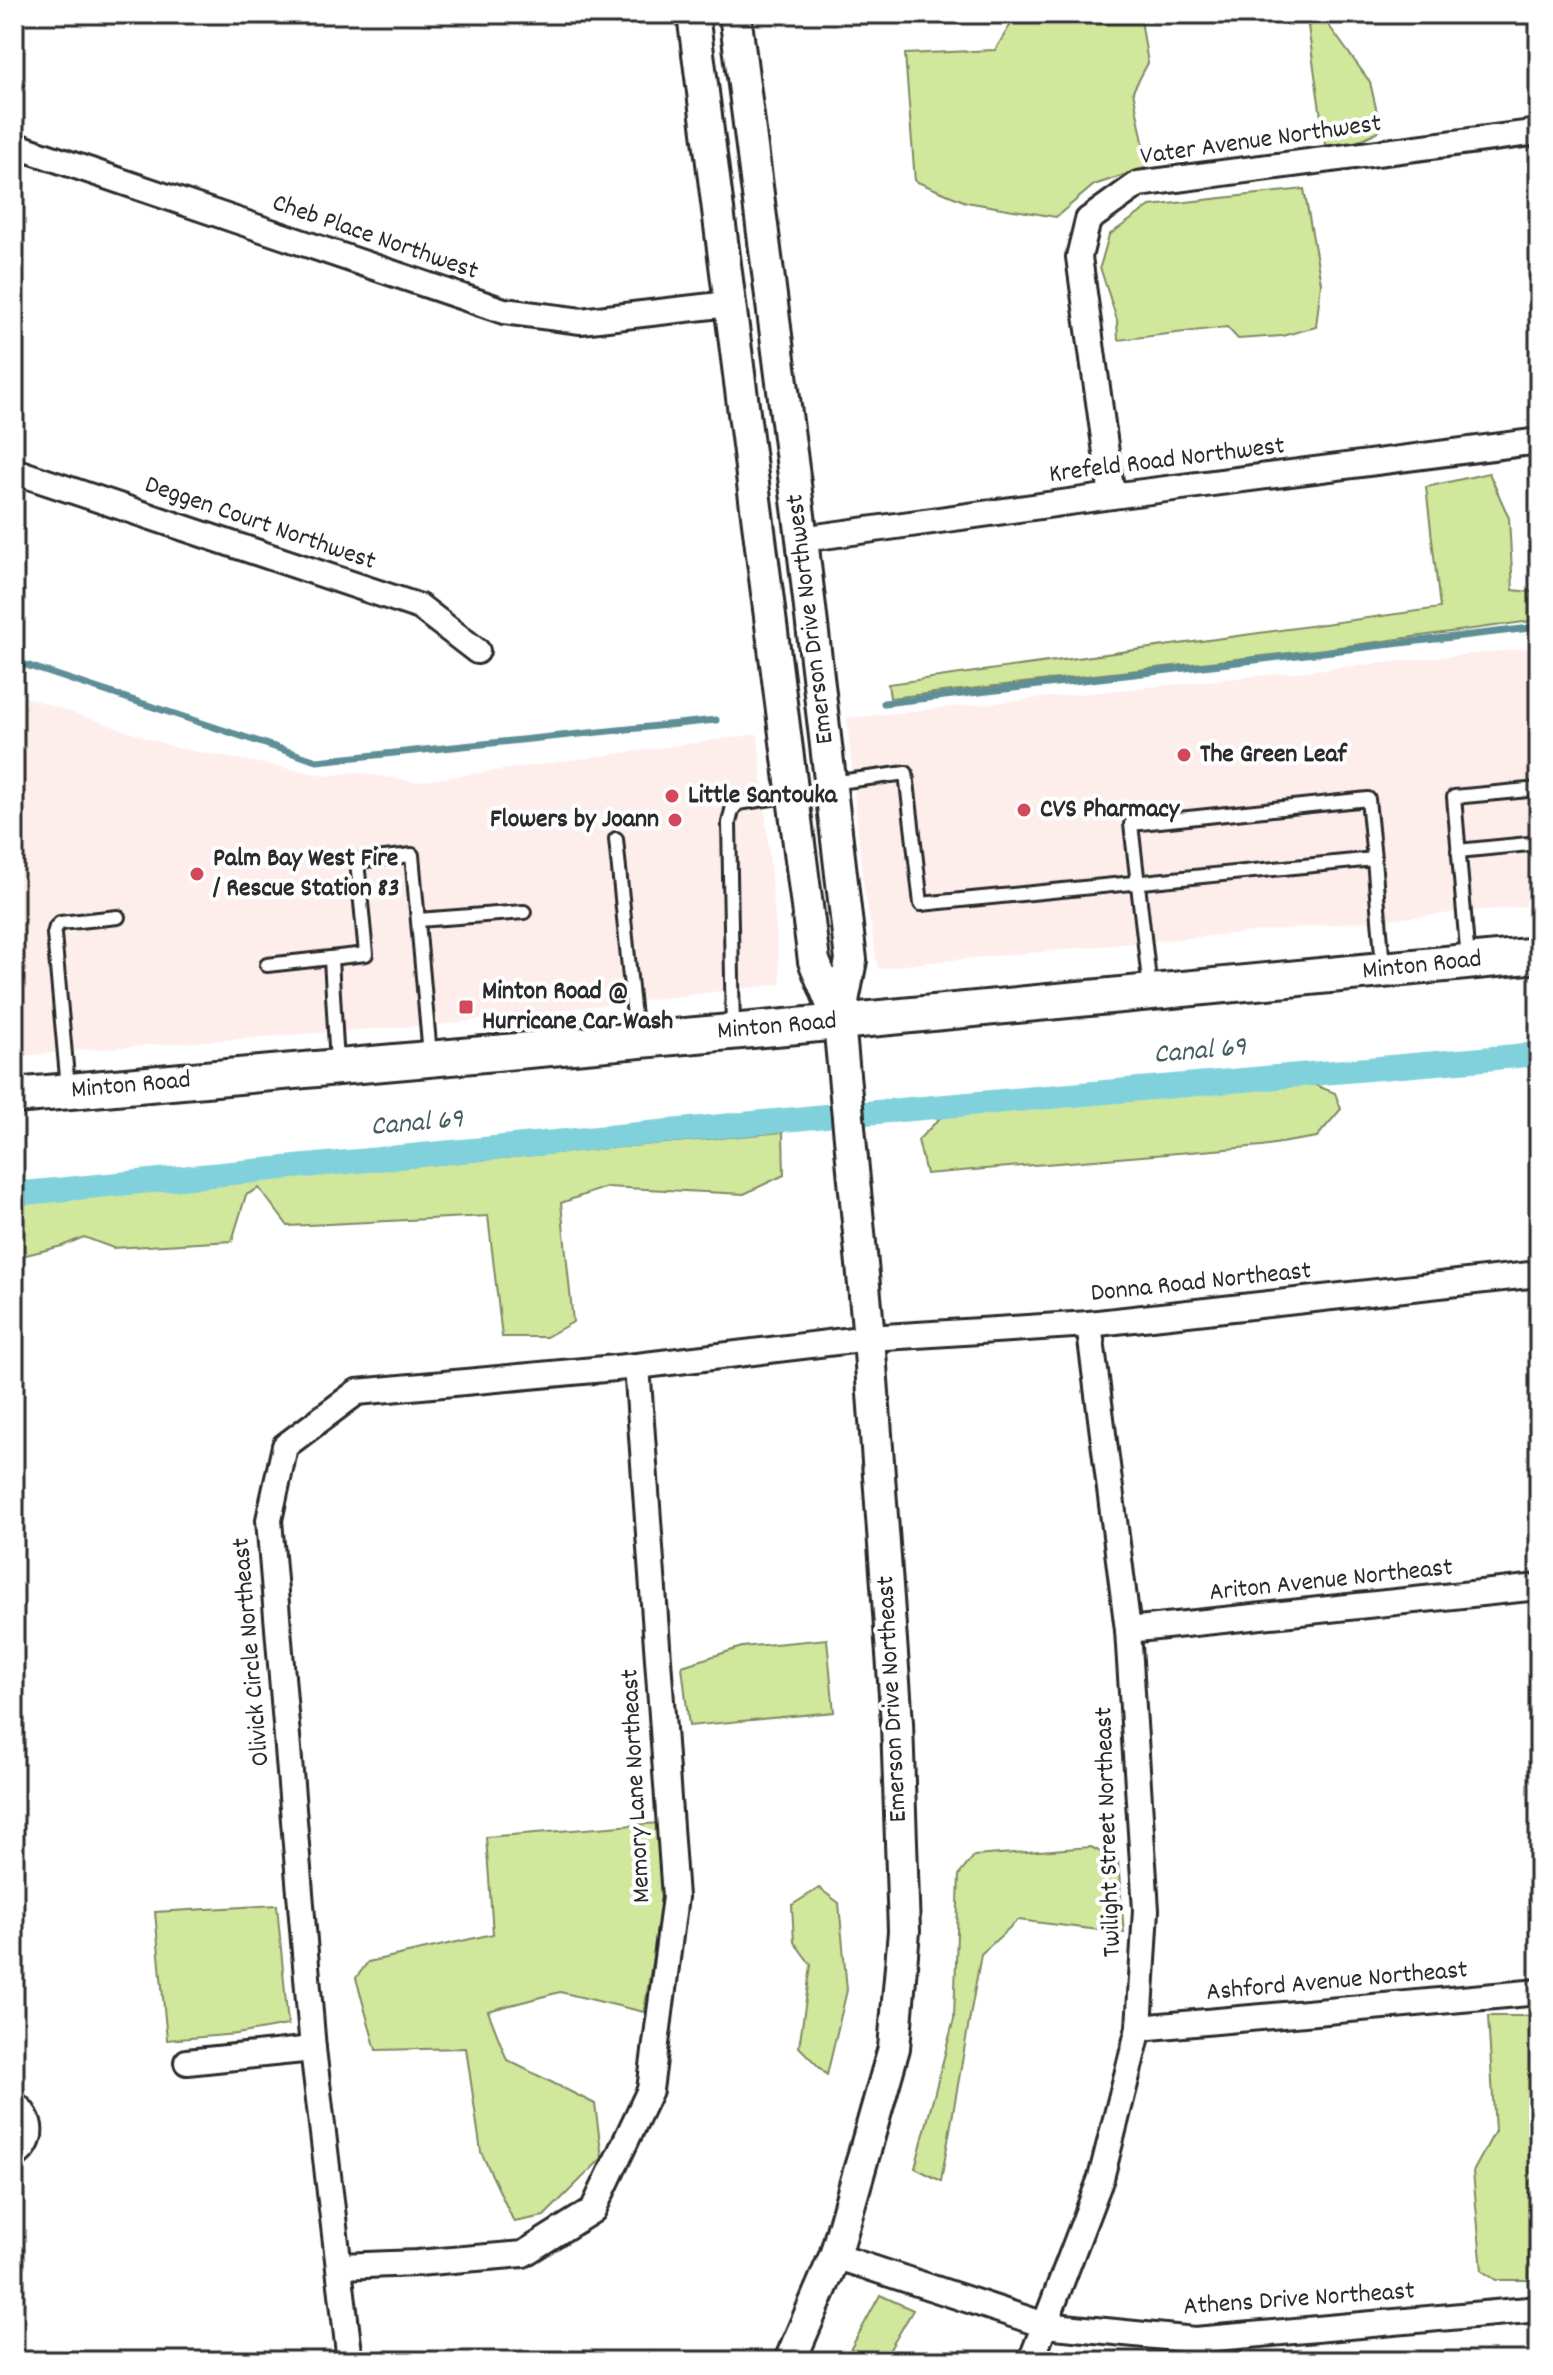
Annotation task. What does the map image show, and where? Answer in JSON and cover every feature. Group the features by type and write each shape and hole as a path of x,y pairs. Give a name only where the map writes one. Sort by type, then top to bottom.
{"main road":[{"name":"Minton Road","path":"15,1091 68,1091 431,1059 1539,955"}],"street":[{"name":"Emerson Drive Northwest","path":"693,14 814,961 839,1022"},
{"name":"Emerson Drive Northwest","path":"735,14 802,539 851,960 839,1022"},
{"name":"Vater Avenue Northwest","path":"1112,496 1079,257 1088,220 1138,184 1539,132"},
{"name":"Cheb Place Northwest","path":"14,145 504,311 581,321 729,304"},
{"name":"Krefeld Road Northwest","path":"802,539 1539,441"},
{"name":"Deggen Court Northwest","path":"14,471 420,607 477,651"},
{"name":"Emerson Drive Northeast","path":"790,2361 835,2256 894,2048 904,1931 897,1723 869,1338 839,1022"},
{"name":"Donna Road Northeast","path":"869,1338 1089,1324 1539,1274"},
{"name":"Twilight Street Northeast","path":"1031,2361 1101,2178 1139,2028 1146,1910 1128,1630 1089,1324"},
{"name":"Olivick Circle Northeast","path":"350,2361 313,2049 269,1520 285,1446 357,1392 637,1366 869,1338"},
{"name":"Memory Lane Northeast","path":"340,2266 523,2254 593,2210 650,2090 675,1897 637,1366"},
{"name":"Ariton Avenue Northeast","path":"1128,1630 1539,1587"},
{"name":"Ashford Avenue Northeast","path":"1139,2028 1539,1992"},
{"path":"187,2062 313,2049"},
{"path":"14,2104 23,2111 30,2129 25,2147 14,2156"},
{"name":"Athens Drive Northeast","path":"835,2256 1045,2325 1195,2340 1539,2309"}],"lane":[{"path":"831,783 906,773 921,904 1374,859"},
{"path":"1468,962 1454,797 1539,789"},
{"path":"733,1031 729,823 732,810 738,803 793,795"},
{"path":"1150,992 1131,824 1368,799 1383,970"},
{"path":"616,839 636,1040"},
{"path":"1458,851 1539,843"},
{"path":"267,965 366,954 357,861 412,855 431,1059"},
{"path":"418,920 524,912"},
{"path":"68,1091 54,934 56,927 60,923 118,917"},
{"path":"331,959 338,1067"}],"shaded area":[{"path":"1539,647 1539,905 878,969 862,874 847,718"},
{"path":"14,693 177,748 328,776 356,772 415,782 758,734 781,984 444,1024 14,1057"}],"green space":[{"path":"1017,14 1140,14 1148,63 1133,91 1148,167 1094,185 1056,217 966,202 915,181 905,54 995,50"},
{"path":"1324,19 1370,82 1381,130 1342,149 1325,145 1308,26"},
{"path":"1304,189 1321,283 1316,327 1282,336 1238,339 1227,327 1118,340 1117,320 1100,267 1109,235 1150,206"},
{"path":"1489,473 1509,518 1513,590 1539,593 1539,620 1325,649 890,698 888,684 1440,608 1426,487"},
{"path":"1310,1083 1335,1093 1341,1109 1317,1137 1262,1146 926,1174 918,1140 941,1117"},
{"path":"783,1132 784,1175 744,1194 606,1187 561,1203 573,1322 546,1337 502,1337 488,1216 288,1226 259,1188 246,1195 232,1241 113,1248 84,1237 14,1258 14,1203"},
{"path":"827,1639 834,1712 689,1726 682,1666 742,1647"},
{"path":"658,1823 664,1887 644,2012 560,1992 488,2011 507,2060 595,2104 602,2158 544,2216 514,2222 481,2152 466,2048 376,2050 356,1978 368,1962 493,1934 486,1837"},
{"path":"1091,1847 1118,1861 1124,1933 1018,1920 981,1954 941,2181 915,2168 954,2019 959,1875 974,1856"},
{"path":"819,1888 839,1903 847,1990 827,2075 799,2047 811,1965 794,1942 792,1905"},
{"path":"277,1905 288,2025 237,2034 167,2040 155,1912"},
{"path":"1488,2016 1539,2016 1539,2276 1536,2280 1496,2280 1482,2271 1473,2172 1495,2131"},
{"path":"880,2295 913,2310 883,2361 844,2361"}],"waterway":[{"path":"884,703 1539,627"},
{"path":"14,661 317,761 716,720"},
{"name":"Canal 69","path":"866,1113 1539,1054"},
{"name":"Canal 69","path":"14,1194 826,1116"}],"place":[{"name":"The Green Leaf","path":"1184,755"},
{"name":"Little Santouka","path":"672,796"},
{"name":"CVS Pharmacy","path":"1024,810"},
{"name":"Flowers by Joann","path":"675,820"},
{"name":"Palm Bay West Fire / Rescue Station 83","path":"197,874"},
{"name":"Minton Road @ Hurricane Car Wash","path":"466,1007"}]}
